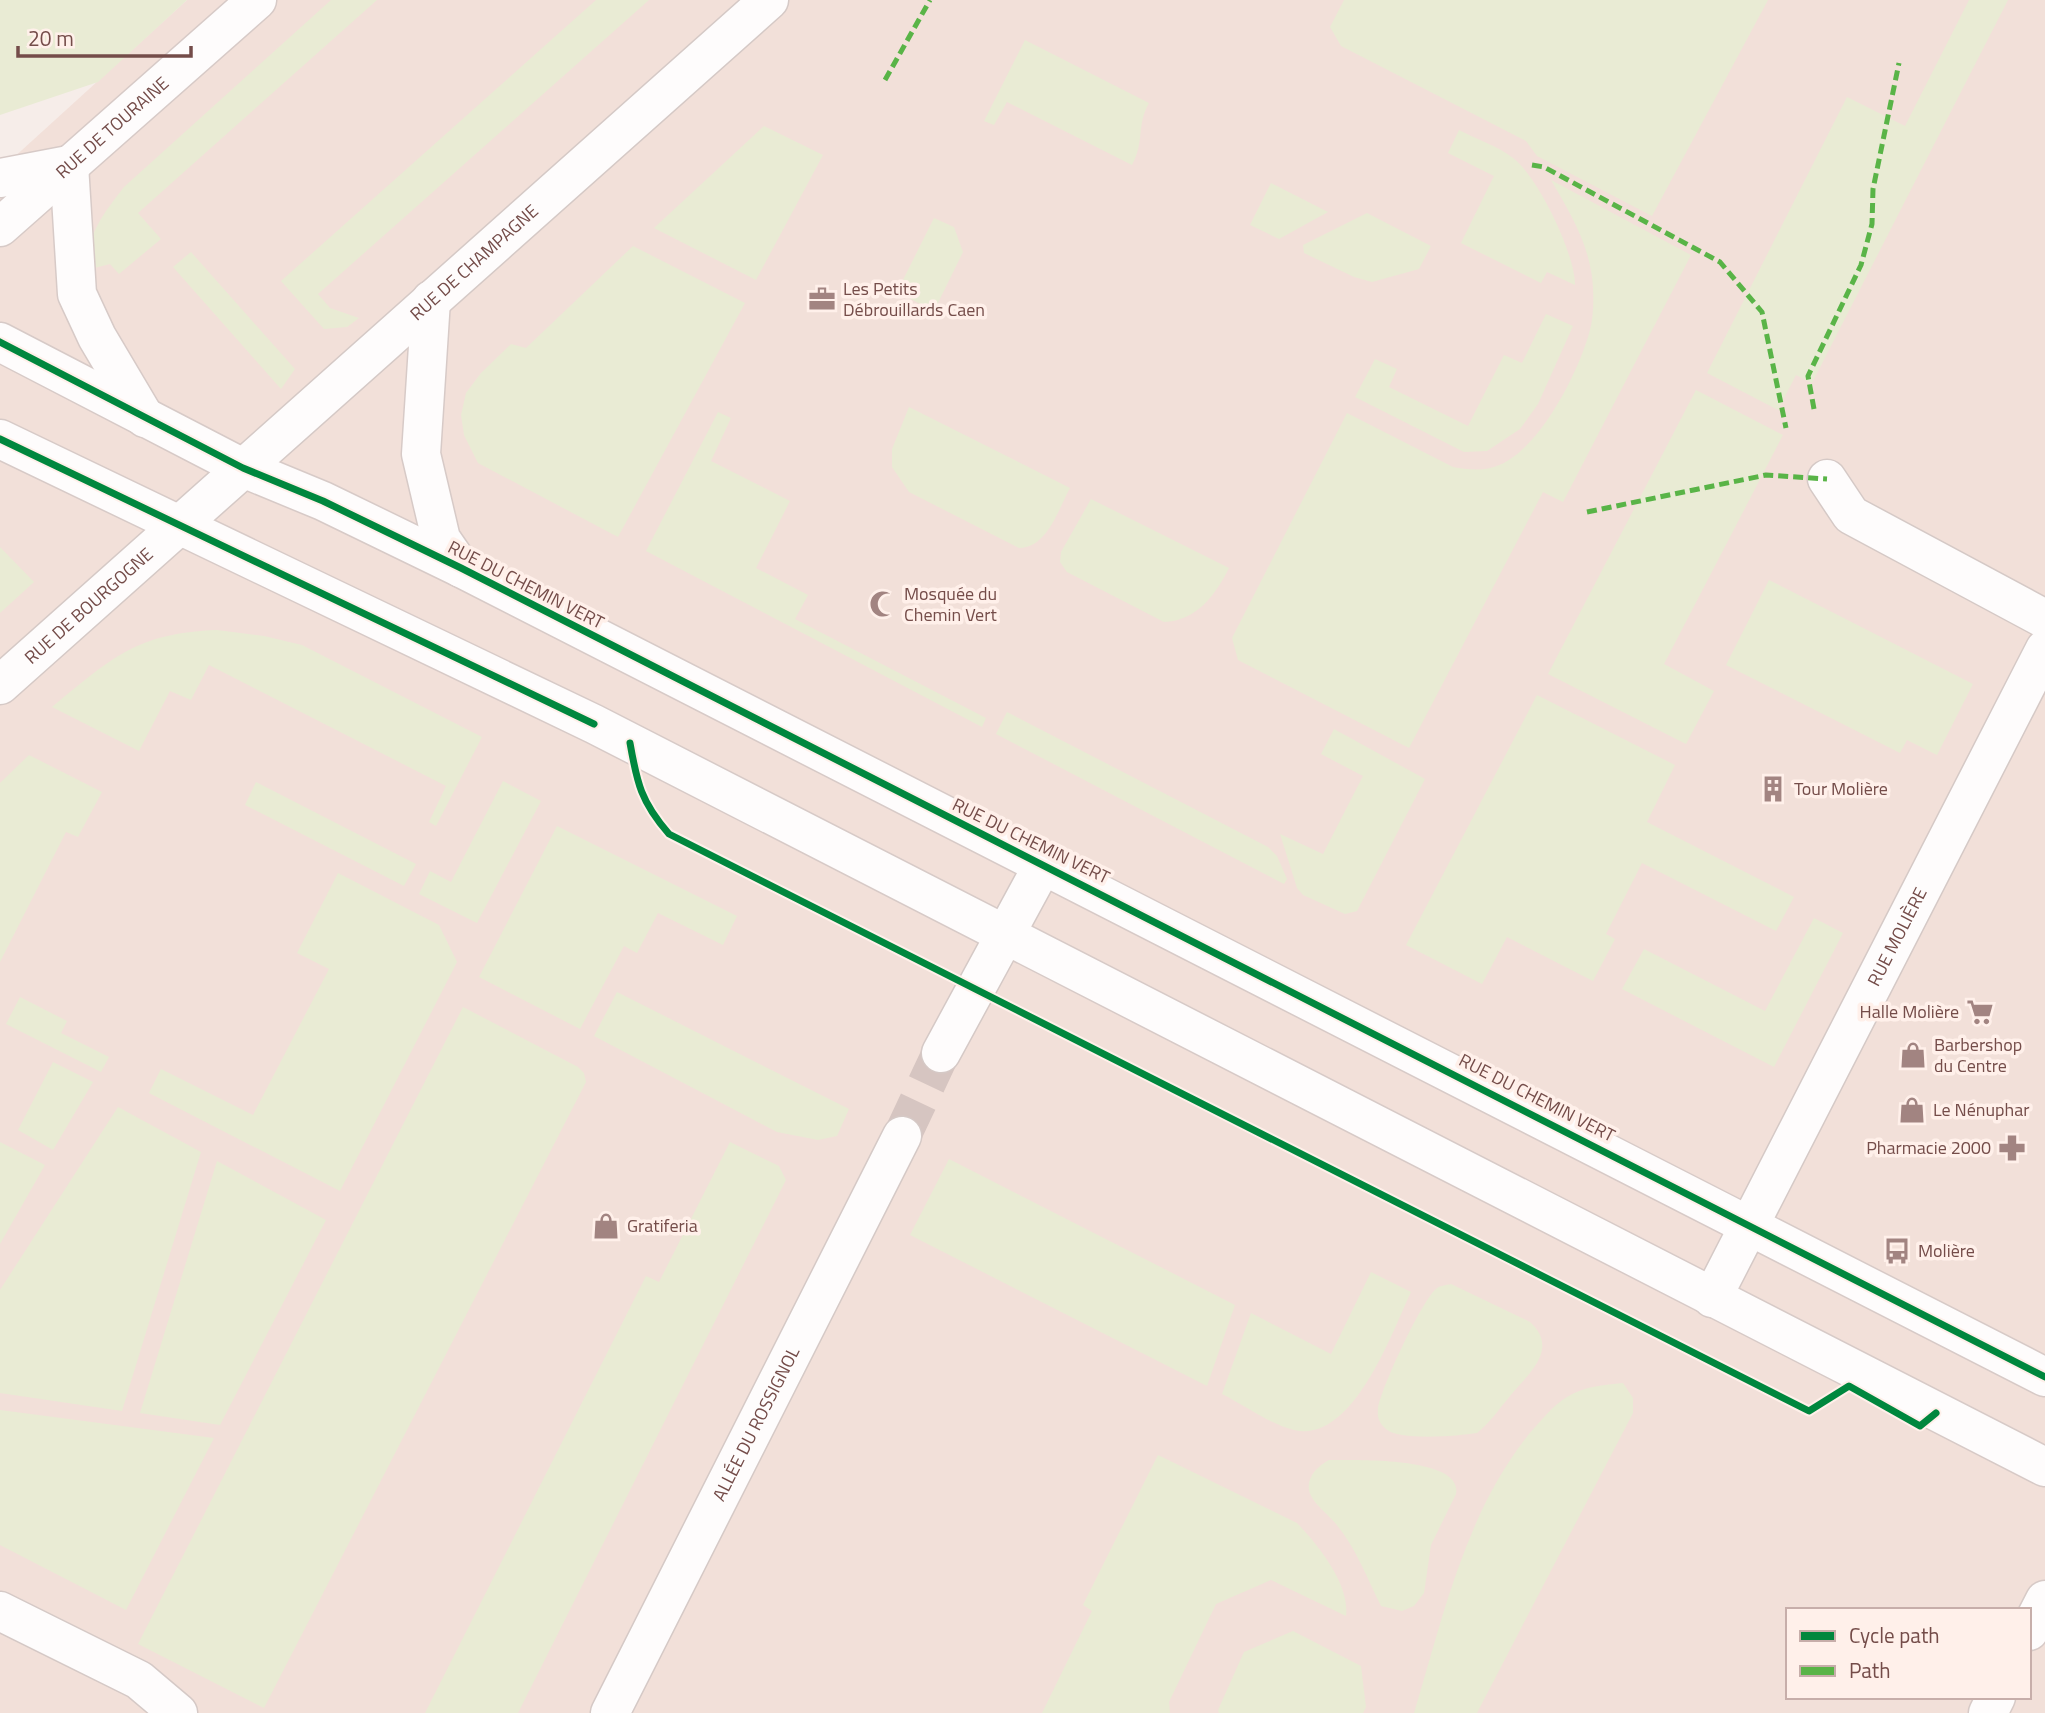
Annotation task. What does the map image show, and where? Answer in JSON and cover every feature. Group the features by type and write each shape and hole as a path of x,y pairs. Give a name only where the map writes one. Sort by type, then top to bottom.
{"street":[{"name":"RUE DE TOURAINE","path":"0,227 257,0"},
{"name":"RUE DE CHAMPAGNE","path":"178,526 769,0"},
{"path":"0,178 69,165 77,294 91,325 145,418"},
{"path":"431,300 421,454 441,539 461,568"},
{"name":"RUE DU CHEMIN VERT","path":"0,342 243,468 323,501 461,568 2045,1377"},
{"path":"0,439 594,724 2045,1467"},
{"path":"1827,479 1851,515 2045,619"},
{"name":"RUE DE BOURGOGNE","path":"0,685 178,526"},
{"name":"RUE MOLIÈRE","path":"1712,1298 2045,649"},
{"path":"941,1053 1007,936 1043,865"},
{"name":"ALLÉE DU ROSSIGNOL","path":"610,1713 902,1136"},
{"path":"2031,1627 2045,1600"},
{"path":"0,1611 139,1680 178,1713"}],"shaded area":[{"path":"187,0 2045,0 2045,1713 0,1713 0,170"}],"green space":[{"path":"0,0 187,0 98,82 0,115"},
{"path":"331,0 377,0 138,213 161,239 119,274 110,264 90,269 93,235 103,215 124,187"},
{"path":"596,0 649,0 318,294 330,308 359,318 347,327 324,329 281,281"},
{"path":"1344,0 1768,0 1652,216 1537,156 1526,141 1341,46 1330,27"},
{"path":"1969,0 2008,0 1812,383 1796,375 1778,410 1707,373 1847,97 1905,126"},
{"path":"1025,40 1149,103 1132,165 1007,102 994,125 984,121"},
{"path":"764,126 823,155 756,280 654,228"},
{"path":"1459,130 1513,158 1533,181 1562,236 1569,254 1575,285 1547,272 1541,283 1461,243 1494,176 1448,153"},
{"path":"1551,180 1691,255 1563,502 1543,492 1409,748 1238,660 1232,638 1347,413 1453,467 1476,470 1507,461 1523,449 1553,411 1566,390 1584,348 1591,324 1593,297 1590,263 1582,238"},
{"path":"1271,183 1328,212 1279,239 1250,225"},
{"path":"1367,213 1431,246 1419,269 1372,282 1354,277 1304,253 1303,245"},
{"path":"934,218 954,227 963,252 934,311 897,292"},
{"path":"633,246 745,303 618,537 478,463 464,435 461,415 466,393 481,373 511,344 526,348"},
{"path":"191,252 295,369 281,389 173,267"},
{"path":"1546,314 1573,326 1538,404 1520,429 1487,451 1464,452 1355,397 1375,359 1397,369 1389,387 1468,426 1504,355 1522,363"},
{"path":"1696,390 1783,435 1664,664 1714,691 1686,744 1548,674"},
{"path":"909,407 1070,488 1056,517 1037,542 1019,548 909,492 892,467 892,449"},
{"path":"718,412 731,418 711,461 790,501 756,568 808,595 795,619 986,718 982,727 646,551"},
{"path":"1091,499 1229,568 1218,587 1196,611 1186,617 1164,622 1067,572 1060,562 1061,552"},
{"path":"0,547 34,582 0,613"},
{"path":"1769,580 1973,684 1937,755 1907,740 1900,753 1726,665"},
{"path":"217,630 264,636 302,645 482,737 436,826 429,822 446,786 209,665 191,700 170,691 139,751 52,707 127,651 165,636"},
{"path":"1537,695 1675,765 1647,822 1794,897 1776,931 1642,863 1606,934 1615,939 1593,981 1507,937 1482,984 1406,945"},
{"path":"1007,712 1268,847 1277,856 1287,879 1284,884 996,734"},
{"path":"1334,729 1425,779 1357,911 1345,914 1303,895 1297,888 1280,834 1323,854 1363,776 1321,754"},
{"path":"29,755 102,792 78,837 66,832 0,962 0,783"},
{"path":"503,781 541,801 477,923 419,894 430,871 451,882"},
{"path":"256,782 416,864 404,886 245,805"},
{"path":"557,826 737,916 723,945 658,913 637,953 624,946 580,1029 479,977"},
{"path":"338,873 439,925 457,962 340,1191 149,1093 161,1069 253,1115 329,969 297,953"},
{"path":"1814,918 1843,933 1774,1067 1622,989 1644,949 1765,1011"},
{"path":"617,992 849,1109 837,1136 818,1140 777,1132 594,1036"},
{"path":"20,997 67,1021 61,1033 109,1057 101,1072 6,1024"},
{"path":"463,1007 578,1067 584,1073 586,1082 264,1708 138,1644"},
{"path":"53,1062 93,1082 53,1150 18,1130"},
{"path":"118,1107 201,1152 122,1411 0,1393 0,1290"},
{"path":"0,1142 45,1165 0,1244"},
{"path":"730,1142 779,1166 786,1180 518,1713 425,1713 646,1276 659,1282"},
{"path":"949,1159 1235,1305 1207,1386 910,1235"},
{"path":"217,1161 326,1220 220,1425 140,1413"},
{"path":"1371,1272 1411,1292 1368,1381 1352,1403 1334,1420 1315,1430 1294,1430 1266,1419 1222,1394 1251,1313 1331,1354"},
{"path":"1451,1284 1530,1322 1538,1332 1542,1351 1532,1370 1477,1433 1429,1437 1393,1433 1382,1425 1378,1416 1385,1386 1421,1309 1437,1288"},
{"path":"1623,1383 1633,1398 1633,1413 1477,1713 1414,1713 1458,1568 1488,1498 1507,1465 1529,1434 1562,1400 1587,1388"},
{"path":"0,1410 214,1438 126,1610 0,1545"},
{"path":"1158,1455 1297,1523 1323,1554 1338,1578 1346,1604 1346,1616 1271,1580 1216,1604 1169,1702 1170,1713 1042,1713 1092,1611 1083,1605"},
{"path":"1329,1460 1404,1463 1443,1473 1454,1482 1456,1494 1431,1545 1424,1593 1414,1606 1402,1611 1381,1606 1350,1543 1313,1499 1309,1490 1310,1480 1317,1468"},
{"path":"1293,1631 1361,1666 1366,1707 1363,1713 1219,1713 1244,1652"}],"tunnel":[{"path":"902,1136 941,1053"}],"marked path":[{"path":"885,80 930,0"},
{"path":"1814,409 1808,376 1861,265 1872,224 1873,189 1899,63"},
{"path":"1532,165 1544,167 1720,262 1762,312 1786,428"},
{"path":"1587,512 1766,475 1827,479"}],"cycle path":[{"path":"0,342 243,468 323,501 461,568 2045,1377"},
{"path":"0,439 594,724"},
{"path":"630,743 635,770 646,802 669,834 1809,1411 1849,1386 1920,1426 1936,1413"}],"place":[{"name":"Les Petits Débrouillards Caen","path":"822,299"},
{"name":"Mosquée du Chemin Vert","path":"883,604"},
{"name":"Tour Molière","path":"1773,789"},
{"name":"Halle Molière","path":"1980,1012"},
{"name":"Barbershop du Centre","path":"1913,1055"},
{"name":"Le Nénuphar","path":"1912,1110"},
{"name":"Pharmacie 2000","path":"2012,1148"},
{"name":"Gratiferia","path":"606,1226"},
{"name":"Molière","path":"1897,1251"}]}
